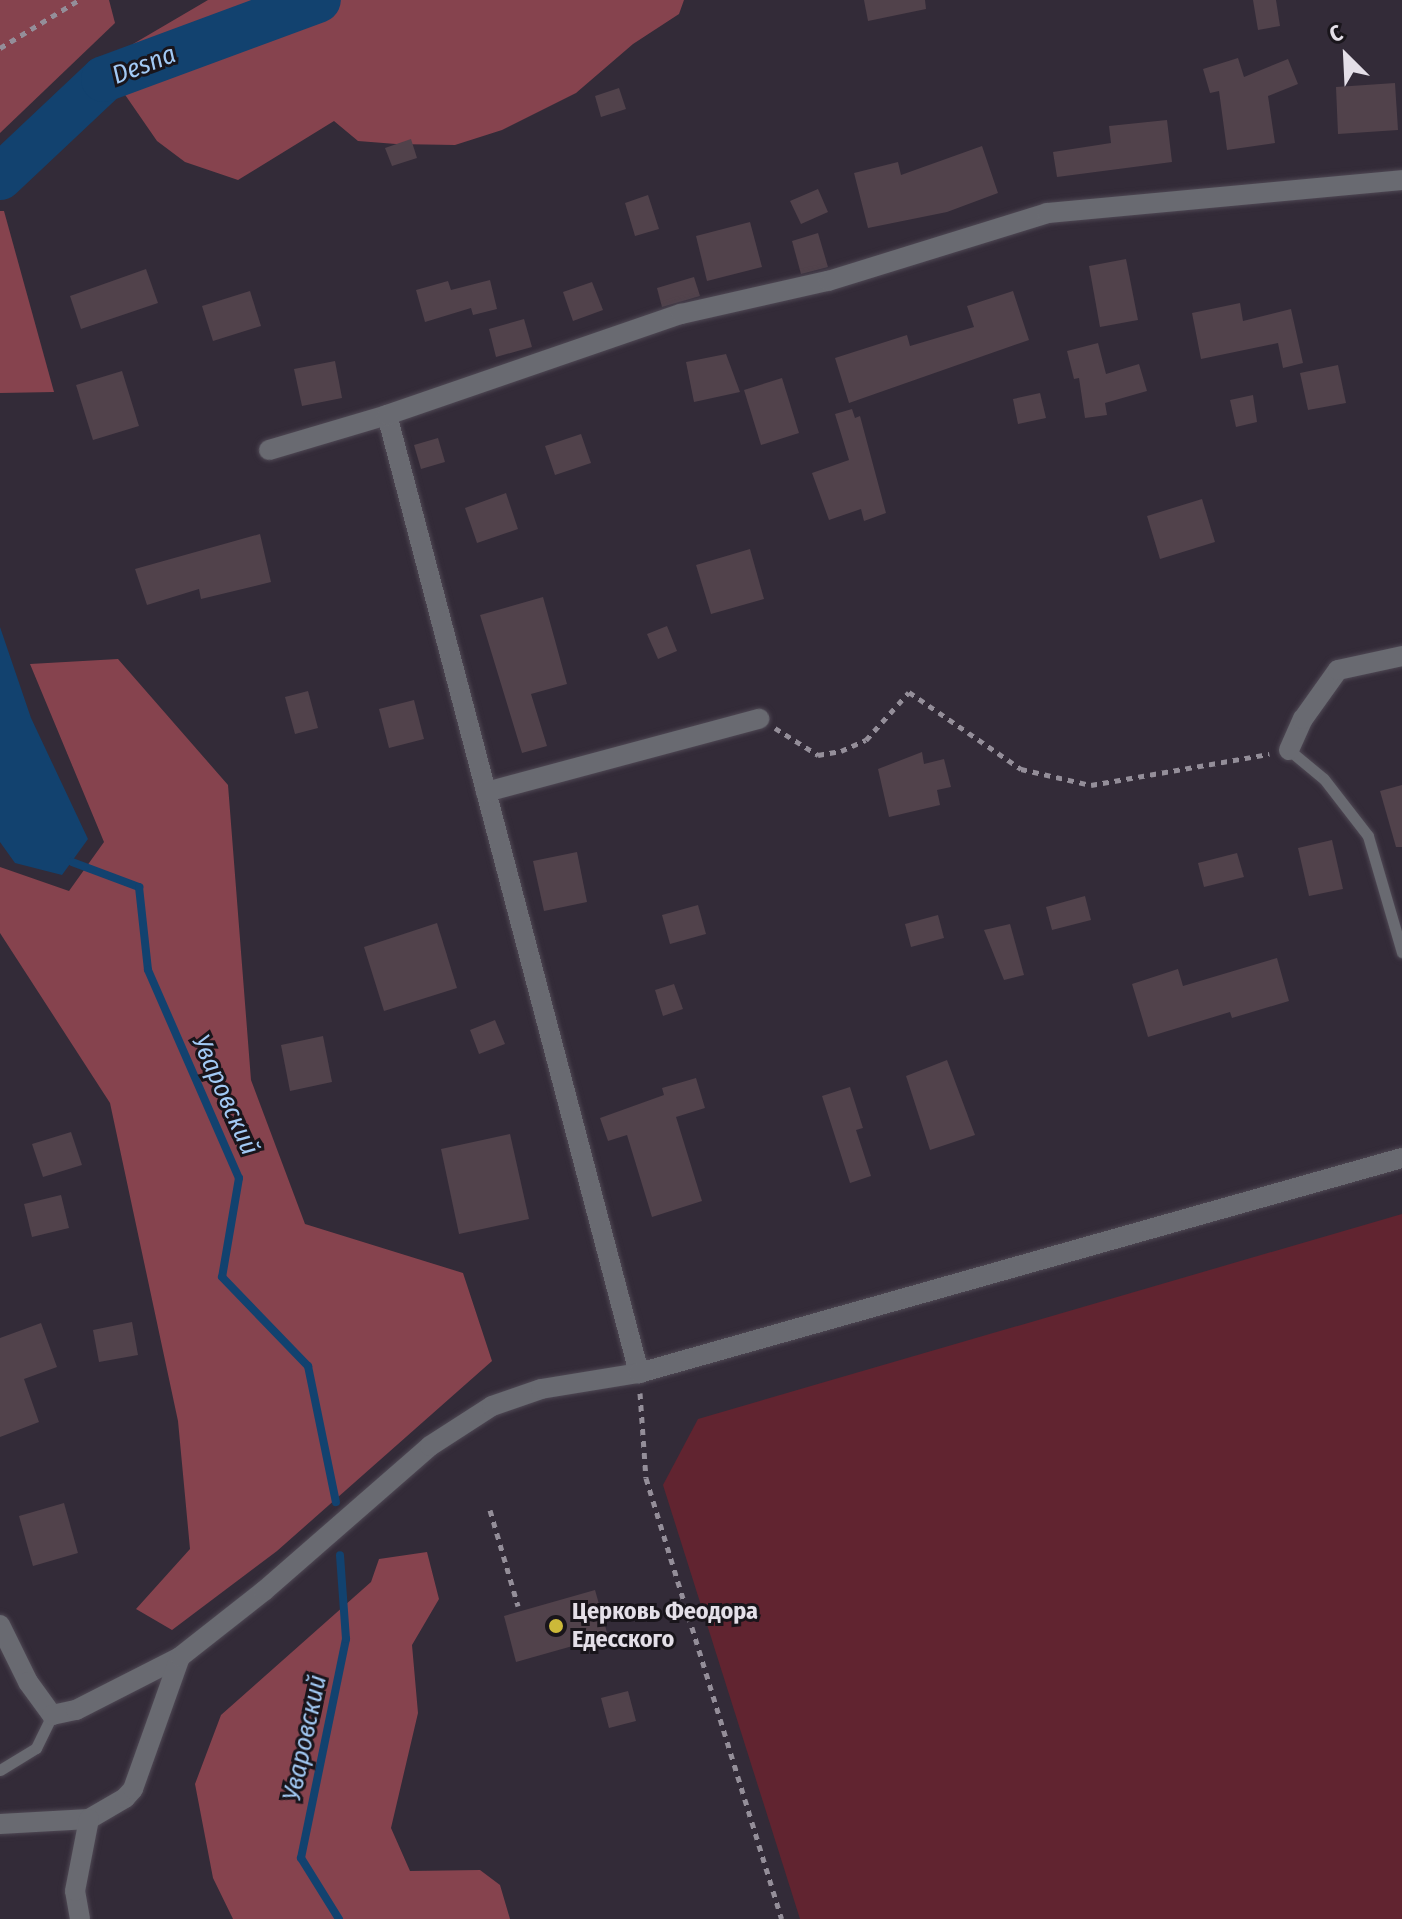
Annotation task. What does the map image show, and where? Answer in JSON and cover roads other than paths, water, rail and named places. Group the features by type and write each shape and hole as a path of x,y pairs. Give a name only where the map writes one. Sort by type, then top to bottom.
{"street":[{"path":"269,450 387,415 681,314 828,281 1047,213 1402,180"},
{"path":"387,415 639,1373"},
{"path":"1289,750 1303,719 1338,670 1402,656"},
{"path":"486,792 759,719"},
{"path":"0,1625 28,1682 52,1715 76,1710 180,1657 264,1591 430,1446 492,1406 541,1389 639,1373 1402,1158"},
{"path":"0,1824 89,1819 133,1789 180,1657"},
{"path":"80,1919 75,1891 89,1819"}],"lane":[{"path":"1289,750 1324,779 1368,836 1402,952"},
{"path":"0,1770 36,1748 52,1715"}],"water":[{"path":"0,627 31,718 88,839 62,875 15,863 0,842"}],"waterway":[{"name":"Desna","path":"0,177 104,79 318,0"},
{"name":"Уваровский","path":"72,862 139,887 148,970 239,1178 222,1277 308,1366 336,1502"},
{"name":"Уваровский","path":"339,1919 301,1858 346,1639 340,1555"}],"place":[{"name":"Церковь Феодора Едесского","path":"556,1626"}]}
